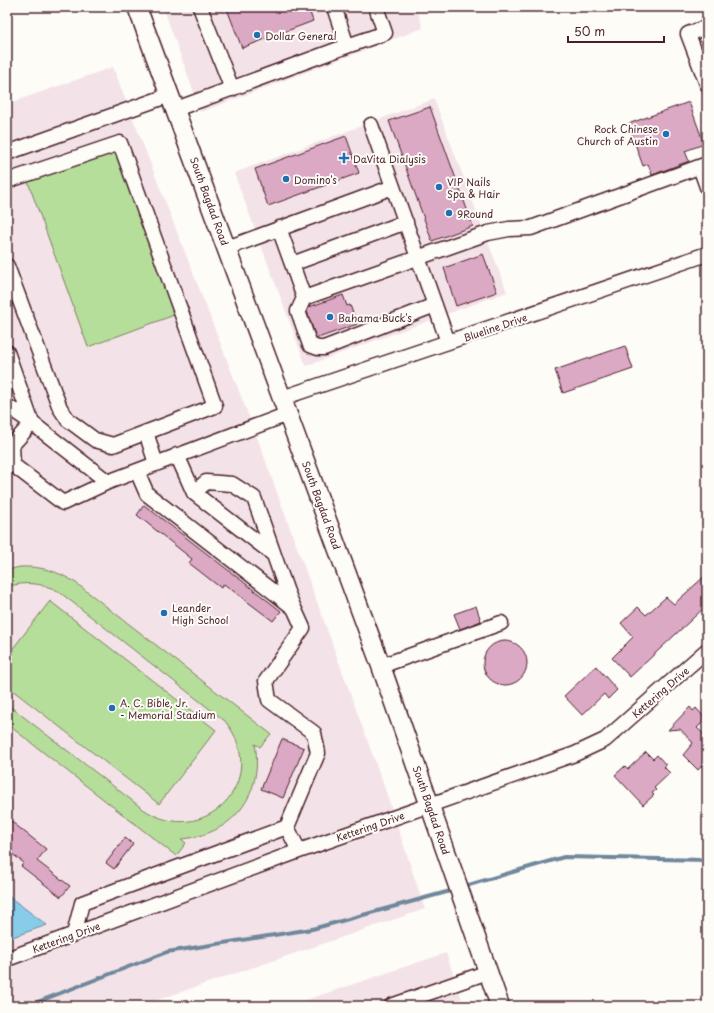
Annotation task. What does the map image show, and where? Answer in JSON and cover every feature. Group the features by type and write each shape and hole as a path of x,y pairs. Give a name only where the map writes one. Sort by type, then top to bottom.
{"main road":[{"name":"South Bagdad Road","path":"137,7 381,666 500,1006"}],"street":[{"path":"200,7 232,88"},
{"path":"334,7 347,46"},
{"path":"7,153 173,102 232,88 347,46 385,34 376,7"},
{"path":"707,27 688,34 707,84"},
{"path":"371,125 448,342"},
{"path":"7,181 120,143 215,406 113,445 95,440 68,420 60,408 7,266"},
{"path":"304,298 488,233 509,229 531,228 704,165 707,187"},
{"path":"227,248 393,187"},
{"path":"292,264 406,222"},
{"path":"279,228 304,298 298,311 310,345 318,348 324,348 435,305"},
{"name":"Blueline Drive","path":"32,423 12,445 13,465 63,503 108,482 177,456 285,406 448,342 707,254"},
{"path":"7,352 32,423"},
{"path":"7,406 32,423 108,482"},
{"path":"146,432 156,464"},
{"path":"177,456 194,493 273,554"},
{"path":"137,471 147,494 294,608"},
{"path":"74,934 82,903 286,826 318,753 314,732 269,700 266,681 303,628 286,592 254,498 232,484 206,482 194,493"},
{"path":"381,666 501,623"},
{"name":"Kettering Drive","path":"7,959 299,851 575,754 605,740 705,657"},
{"path":"286,826 299,851"},
{"path":"392,1006 488,972"}],"shaded area":[{"path":"163,7 416,7 423,28 201,112"},
{"name":"Leander High School","path":"113,67 258,440 384,786 425,909 140,1006 7,1006 7,104"},
{"path":"434,99 507,292 306,366 234,173"},
{"path":"446,953 464,1006 301,1006 300,1002"}],"green space":[{"path":"116,150 177,314 88,347 28,182"},
{"name":"A. C. Bible, Jr. - Memorial Stadium","path":"20,567 35,567 56,572 76,583 271,734 260,747 255,744 257,763 255,780 241,809 230,821 216,830 199,836 181,839 186,843 176,856 7,724 7,704 143,809 166,820 189,821 209,815 225,802 236,785 241,765 238,743 225,721 58,591 46,586 33,584 20,584 7,587 7,570"},
{"name":"A. C. Bible, Jr. - Memorial Stadium","path":"50,601 216,730 159,804 7,686 7,656"}],"water":[{"path":"7,895 47,925 7,939"}],"building":[{"name":"Dollar General","path":"234,7 308,7 313,21 242,48 227,9"},
{"name":"Rock Chinese Church of Austin","path":"689,102 704,144 685,151 689,161 652,175 648,164 643,166 628,124"},
{"path":"430,107 473,226 432,241 389,121"},
{"path":"346,136 359,173 268,206 255,169"},
{"path":"483,254 497,292 456,306 444,268"},
{"name":"Bahama Buck's","path":"343,295 347,306 350,305 357,324 316,338 307,311 309,307"},
{"path":"625,346 633,369 563,393 555,370"},
{"path":"144,505 281,611 273,621 224,584 221,588 189,563 192,559 137,515"},
{"path":"707,574 707,605 630,677 612,658 633,637 621,623 638,607 646,615 666,597 674,604"},
{"path":"476,606 481,621 460,629 454,614"},
{"path":"501,641 509,641 521,647 527,659 527,667 521,679 509,685 501,685 489,679 483,667 483,659 489,647"},
{"path":"596,666 617,690 608,699 604,694 582,715 564,696"},
{"path":"690,707 693,711 696,708 706,719 697,728 707,737 707,760 698,770 683,755 693,743 680,729 668,730"},
{"path":"282,739 304,748 283,798 261,789"},
{"path":"646,752 653,759 657,755 666,765 664,767 670,773 654,788 656,790 652,793 654,795 643,805 615,775 625,766 628,769"},
{"path":"7,818 46,849 37,861 70,886 61,897 21,866 24,863 7,850"},
{"path":"125,838 133,844 114,869 106,863"}],"waterway":[{"path":"462,887 564,857 707,860"},
{"path":"27,1006 167,952 312,929 454,890"}],"place":[{"name":"Dollar General","path":"257,35"},
{"name":"Rock Chinese Church of Austin","path":"666,134"},
{"name":"DaVita Dialysis","path":"344,158"},
{"name":"Domino's","path":"286,179"},
{"name":"VIP Nails Spa & Hair","path":"439,187"},
{"name":"9Round","path":"449,213"},
{"name":"Bahama Buck's","path":"330,317"},
{"name":"Leander High School","path":"164,613"},
{"name":"A. C. Bible, Jr. - Memorial Stadium","path":"112,708"}]}
